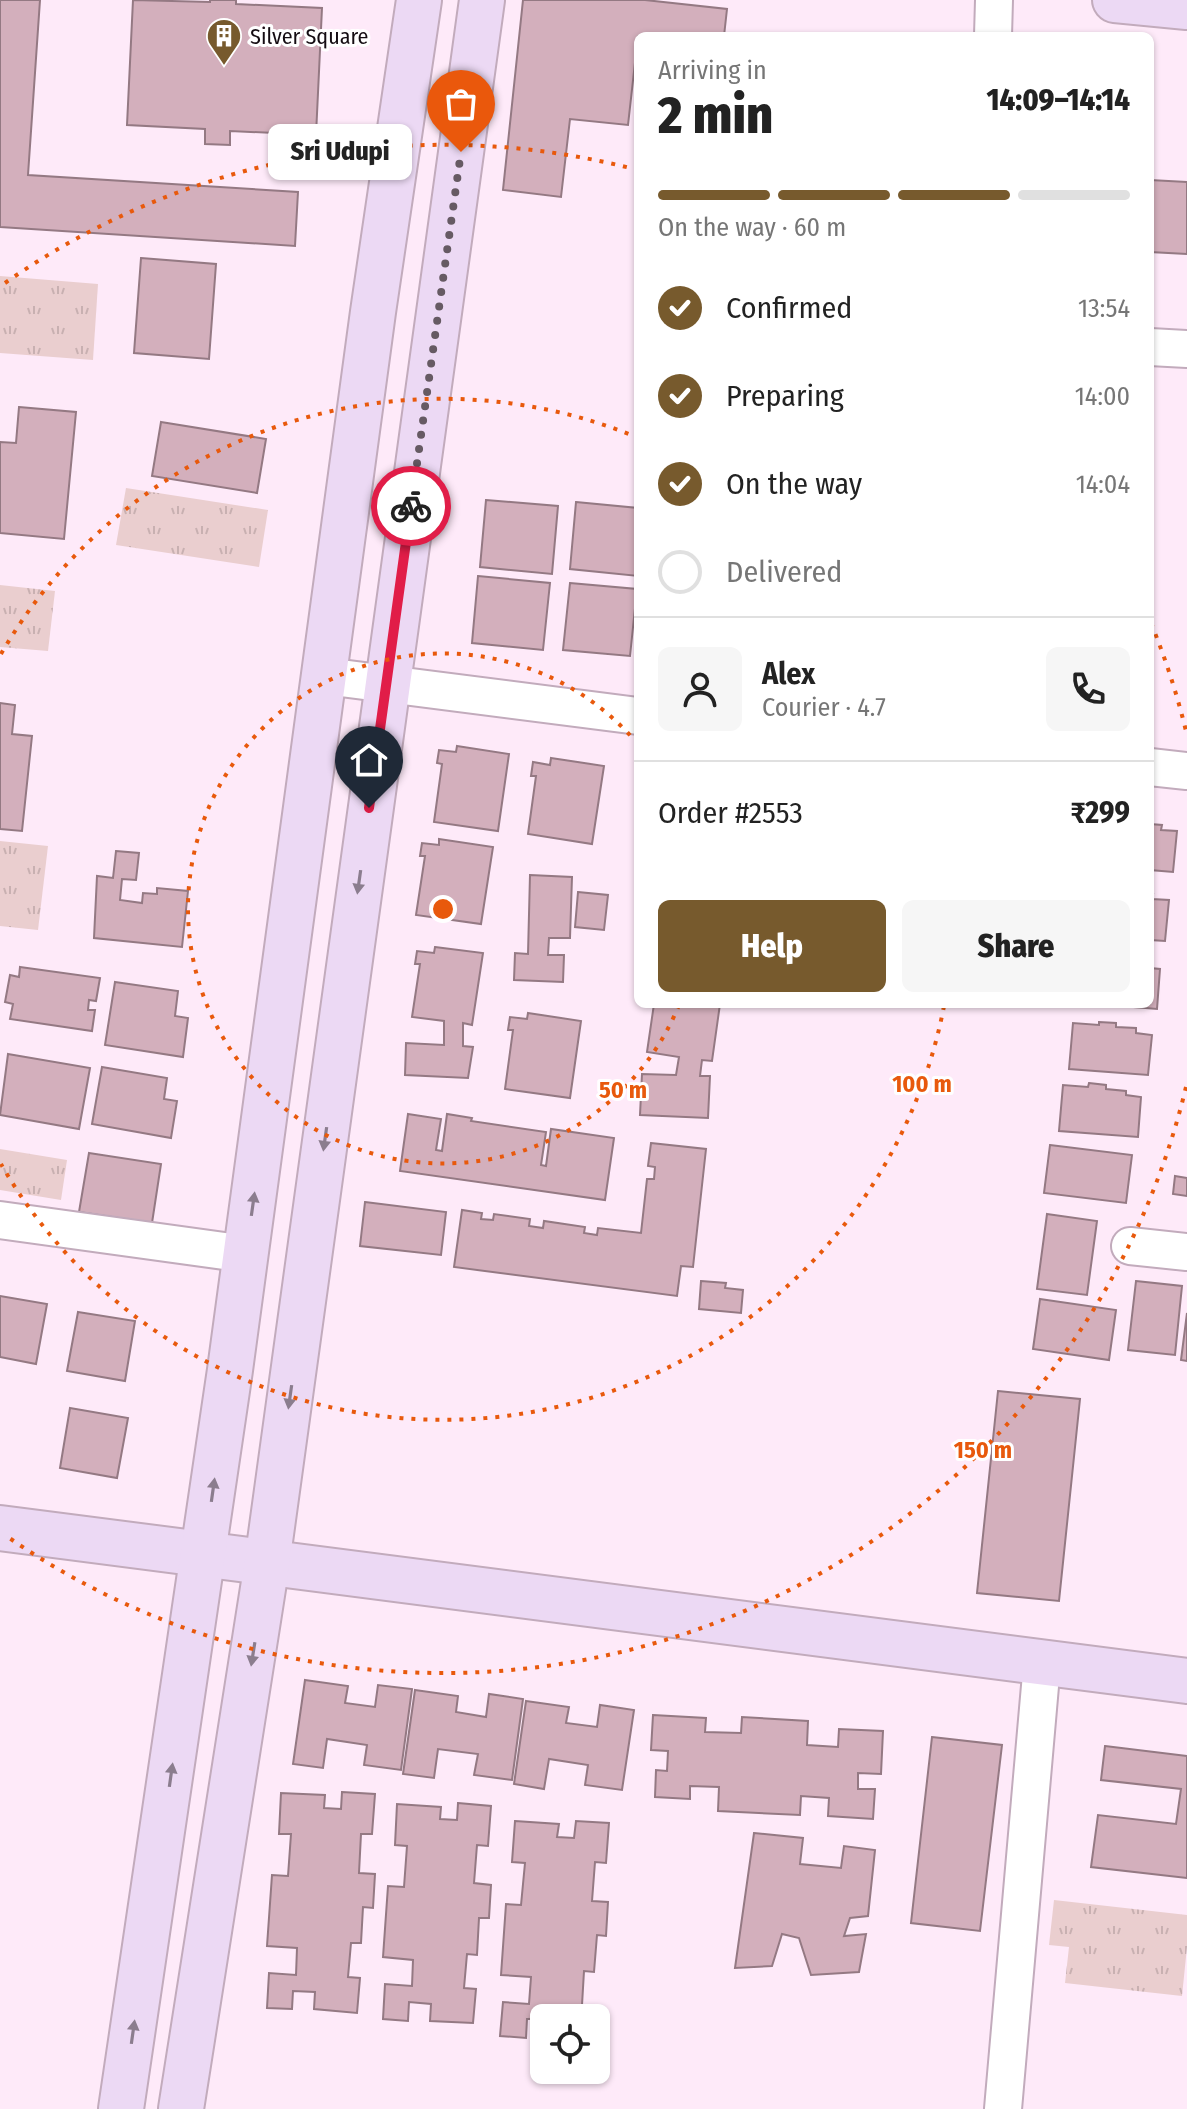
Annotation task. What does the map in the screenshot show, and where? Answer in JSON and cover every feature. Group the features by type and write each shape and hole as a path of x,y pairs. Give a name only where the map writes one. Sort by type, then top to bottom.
{"main road":[{"path":"121,2109 204,1555 371,328 419,0"},
{"path":"181,2109 267,1563 482,0"},
{"path":"1115,0 1169,4"},
{"path":"0,1528 1187,1681"}],"street":[{"path":"993,32 994,0"},
{"path":"1154,347 1187,349"},
{"path":"325,676 634,716"},
{"path":"1154,767 1187,771"},
{"path":"0,1220 246,1254"},
{"path":"1130,1246 1187,1252"},
{"path":"1003,2109 1042,1663"}],"green space":[{"path":"0,276 98,284 93,360 0,353"},
{"path":"126,488 268,510 259,567 116,545"},
{"path":"0,585 55,591 48,651 0,647"},
{"path":"0,841 48,846 38,930 0,926"},
{"path":"0,1149 67,1160 61,1200 0,1190"},
{"path":"1054,1900 1187,1915 1182,1996 1065,1983 1069,1947 1049,1945"}],"building":[{"path":"0,0 40,0 28,175 298,192 295,246 0,227"},
{"name":"Silver Square","path":"133,0 236,0 236,4 322,8 316,135 230,131 230,145 205,144 205,129 127,125"},
{"path":"523,0 645,0 727,9 724,32 634,32 634,72 628,125 570,119 561,197 503,190"},
{"path":"1154,180 1187,182 1187,254 1154,252"},
{"path":"141,258 216,264 209,359 134,353"},
{"path":"19,407 76,412 64,539 0,533 0,442 16,443"},
{"path":"161,422 266,439 257,493 152,476"},
{"path":"486,500 558,506 552,574 480,567"},
{"path":"576,502 634,508 634,576 570,569"},
{"path":"478,576 550,583 543,650 472,643"},
{"path":"570,583 634,589 630,656 563,650"},
{"path":"0,703 15,705 12,734 32,736 22,831 0,829"},
{"path":"457,746 509,754 498,831 434,822 442,764 437,763 439,750 456,752"},
{"path":"551,758 604,766 592,844 528,834 536,776 531,776 533,762 550,765"},
{"path":"1154,824 1162,825 1161,830 1177,831 1173,872 1154,870"},
{"path":"439,839 493,847 481,924 416,915 425,856 420,856 422,843 439,845"},
{"path":"116,851 139,853 136,880 122,879 120,900 142,903 143,893 157,894 157,888 188,891 182,947 94,938 97,876 113,878"},
{"path":"530,875 572,877 570,938 549,938 548,955 564,955 563,982 514,980 515,953 528,954"},
{"path":"578,892 608,895 604,930 575,927"},
{"path":"1154,899 1169,900 1165,941 1154,940"},
{"path":"435,947 483,953 472,1025 463,1023 463,1046 473,1047 468,1078 405,1075 406,1043 444,1045 444,1021 412,1017 420,964 415,964 417,951 434,953"},
{"path":"20,967 100,978 96,1001 89,1000 88,1010 95,1010 92,1031 10,1019 13,1004 5,1002 10,975 19,977"},
{"path":"1154,968 1160,969 1157,1009 1145,1008 1154,1008"},
{"path":"115,982 178,991 175,1016 188,1018 183,1057 105,1045"},
{"path":"653,1008 719,1008 712,1061 702,1060 700,1076 710,1076 708,1118 640,1115 642,1074 676,1075 679,1057 647,1052"},
{"path":"528,1013 581,1021 570,1098 505,1089 513,1030 508,1030 510,1017 527,1019"},
{"path":"1099,1022 1116,1023 1116,1027 1136,1028 1136,1033 1152,1035 1148,1075 1069,1069 1073,1023 1099,1025"},
{"path":"8,1054 90,1068 79,1129 0,1115"},
{"path":"102,1067 167,1078 164,1099 177,1101 171,1138 92,1124"},
{"path":"1089,1083 1106,1085 1106,1089 1126,1091 1126,1095 1141,1097 1138,1137 1059,1131 1063,1085 1088,1087"},
{"path":"408,1114 441,1119 436,1150 442,1151 447,1114 472,1118 471,1121 546,1132 541,1165 546,1166 551,1129 614,1138 605,1200 400,1171"},
{"path":"651,1143 706,1149 693,1267 681,1266 677,1296 454,1267 462,1210 482,1213 481,1219 493,1220 494,1214 530,1219 529,1226 543,1228 544,1221 585,1227 584,1233 597,1235 598,1228 641,1233 647,1179 654,1179 655,1167 648,1166"},
{"path":"1050,1145 1132,1155 1126,1203 1044,1193"},
{"path":"89,1153 161,1164 152,1223 79,1212"},
{"path":"1175,1176 1187,1178 1187,1196 1173,1194"},
{"path":"365,1202 446,1212 441,1255 360,1246"},
{"path":"1047,1214 1097,1221 1087,1295 1037,1289"},
{"path":"701,1281 726,1283 725,1288 743,1290 741,1313 699,1309"},
{"path":"1136,1281 1182,1286 1175,1355 1128,1350"},
{"path":"0,1296 47,1304 36,1364 0,1357"},
{"path":"1040,1299 1116,1310 1109,1360 1033,1349"},
{"path":"78,1312 135,1321 125,1381 67,1371"},
{"path":"1187,1313 1187,1361 1181,1360"},
{"path":"998,1391 1080,1399 1059,1601 977,1593"},
{"path":"70,1408 128,1418 117,1478 60,1468"},
{"path":"305,1680 348,1686 345,1703 375,1707 378,1685 412,1689 401,1770 364,1765 367,1745 327,1739 323,1768 293,1764"},
{"path":"415,1690 458,1696 456,1712 486,1717 489,1694 523,1699 512,1780 474,1775 478,1754 438,1749 434,1778 403,1774"},
{"path":"526,1701 569,1707 566,1723 597,1727 600,1705 634,1710 622,1790 585,1785 588,1765 549,1759 544,1789 514,1784"},
{"path":"653,1715 706,1718 705,1732 741,1733 742,1717 808,1721 807,1745 838,1747 839,1729 883,1731 881,1774 858,1773 858,1789 875,1789 873,1819 828,1816 829,1798 801,1796 800,1815 718,1811 719,1787 690,1786 690,1799 655,1797 656,1770 667,1771 668,1751 651,1750"},
{"path":"932,1737 1002,1745 980,1931 911,1923"},
{"path":"1105,1746 1187,1756 1187,1878 1091,1867 1098,1815 1176,1824 1181,1789 1101,1780"},
{"path":"342,1792 375,1794 372,1834 361,1834 359,1873 375,1874 373,1908 363,1907 361,1943 351,1943 348,1977 360,1978 357,2013 314,2009 315,1992 293,1991 292,2009 267,2008 269,1973 296,1975 297,1948 267,1946 272,1875 288,1876 291,1834 279,1834 281,1793 325,1795 324,1808 341,1809"},
{"path":"458,1803 491,1806 488,1846 477,1845 474,1883 491,1885 489,1918 479,1918 477,1955 467,1954 464,1988 476,1989 473,2023 430,2021 431,2004 409,2002 408,2021 383,2019 385,1984 412,1986 413,1960 383,1957 388,1886 404,1887 407,1846 395,1845 397,1804 441,1807 440,1819 457,1820"},
{"path":"515,1821 559,1824 557,1837 574,1838 576,1821 609,1823 606,1863 595,1862 592,1901 608,1902 606,1936 597,1935 594,1972 584,1971 582,2004 530,2004 526,2038 500,2036 503,2002 529,2004 531,1977 501,1975 506,1904 521,1905 525,1863 512,1862"},
{"path":"754,1833 803,1838 800,1864 841,1868 844,1846 875,1850 868,1916 850,1918 844,1936 866,1934 859,1972 811,1975 799,1938 782,1934 772,1966 735,1968"}],"way so far":[{"path":"411,506 461,152"}],"place":[{"name":"Silver Square","path":"224,67"},
{"name":"Sri Udupi","path":"461,152"}],"route":[{"path":"369,808 411,506"}]}
